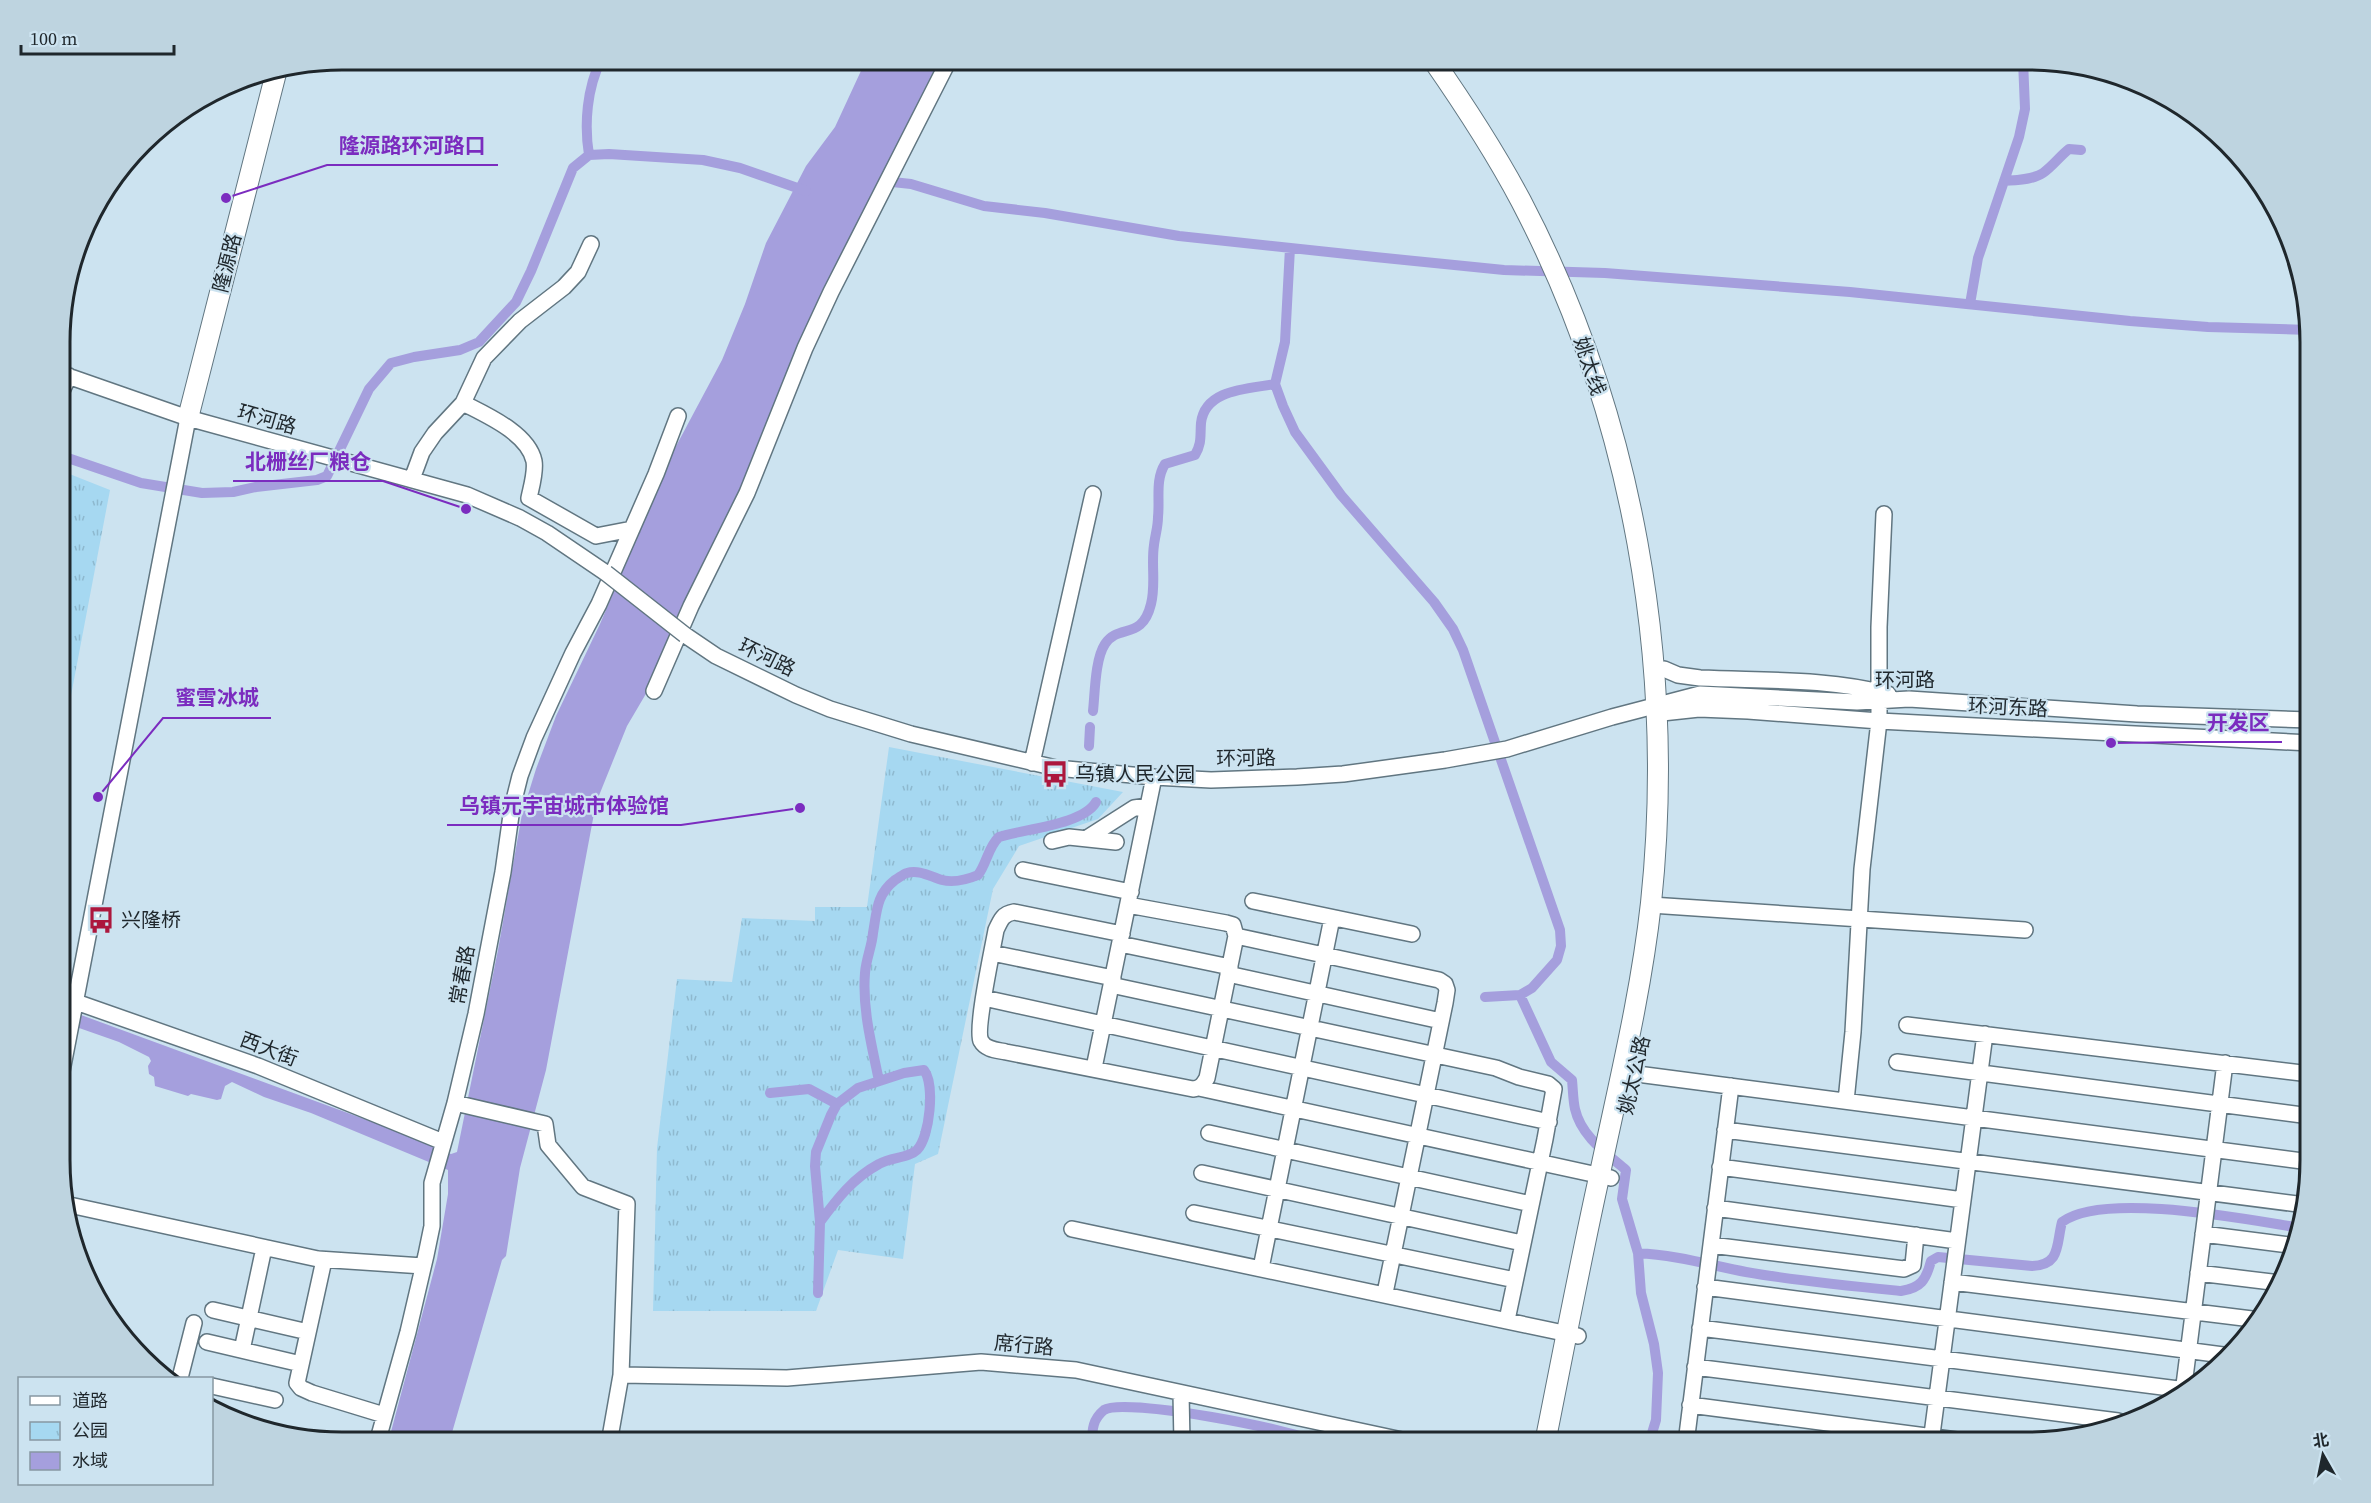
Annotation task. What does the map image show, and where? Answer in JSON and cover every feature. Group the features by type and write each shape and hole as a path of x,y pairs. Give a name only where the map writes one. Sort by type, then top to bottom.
{"main road":[{"name":"姚太线","path":"1440,70 1487,142 1549,248"},
{"name":"姚太线","path":"1454,70 1499,138 1521,178 1610,390 1633,469 1655,585 1664,669 1662,708"},
{"name":"隆源路","path":"188,418 274,79"},
{"name":"姚太线","path":"1572,301 1628,497 1662,708"},
{"name":"姚太公路","path":"1548,1432 1572,1334 1628,1072 1632,1025 1656,905 1662,708"},
{"name":"姚太公路","path":"1559,1432 1572,1334"}],"street":[{"path":"654,691 691,606 747,494 805,348 944,70"},
{"path":"412,479 422,452 435,433 463,403 484,358 520,321 564,287 578,272 591,244"},
{"name":"环河路","path":"70,376 188,418 467,495 520,518 561,542 606,573 685,635 716,656 749,673 830,709 923,738 1056,768 1211,780 1309,777 1394,768 1507,748 1553,743 1700,694 1857,702 1909,699 2137,714 2300,720"},
{"path":"463,403 506,426 525,445 534,461 529,498 596,536 632,529"},
{"name":"常春路","path":"380,1432 432,1226 432,1183 477,1014 503,872 512,808 520,776 534,738 585,628 600,604 656,474 678,416"},
{"path":"70,1020 76,1005 188,418"},
{"path":"1032,763 1093,494"},
{"path":"1846,1101 1862,869 1880,721 1879,627 1884,514"},
{"path":"1664,669 1678,675 1700,678 1867,688 1909,699"},
{"name":"环河东路","path":"1662,708 2300,742"},
{"path":"1094,1068 1154,777"},
{"path":"1087,838 1134,808 1148,806"},
{"path":"1052,841 1060,837 1116,842"},
{"path":"1023,870 1233,925 1236,936 1208,1078 1199,1088"},
{"path":"1253,901 1412,934"},
{"path":"1656,905 2025,930"},
{"path":"1442,1020 1229,971 1121,939 1014,912 1006,913 996,930 979,1035 988,1048 1199,1088 1605,1177"},
{"path":"1261,1268 1332,918"},
{"path":"1236,936 1439,980 1445,984 1447,990 1442,1020 1385,1293"},
{"path":"992,953 1221,1008 1496,1068 1519,1077 1548,1084 1554,1089 1549,1122 1507,1320"},
{"path":"984,998 1549,1122"},
{"name":"西大街","path":"76,1005 258,1066 443,1144"},
{"path":"1907,1025 2300,1073"},
{"path":"1932,1432 1985,1034"},
{"path":"1897,1062 2300,1115"},
{"path":"2185,1383 2225,1063"},
{"path":"1628,1072 2300,1161"},
{"path":"1687,1432 1731,1086"},
{"path":"455,1103 545,1124 548,1145 583,1187 627,1204 621,1375 611,1432"},
{"path":"1725,1130 1968,1161 2208,1197 2297,1203"},
{"path":"1209,1133 1531,1203"},
{"path":"1720,1167 1963,1200"},
{"path":"1202,1173 1522,1243"},
{"path":"75,1206 324,1260 423,1266"},
{"path":"1715,1208 1916,1235 1957,1244"},
{"path":"1194,1213 1515,1280"},
{"path":"1072,1230 1385,1293 1572,1334"},
{"path":"2204,1231 2287,1244"},
{"path":"1710,1250 1904,1269 1912,1265 1916,1235"},
{"path":"242,1350 264,1248"},
{"path":"324,1260 297,1383 301,1388 384,1415"},
{"path":"2198,1273 2271,1282"},
{"path":"1953,1276 2249,1319"},
{"path":"1706,1282 1947,1320 2219,1355"},
{"path":"213,1310 308,1332"},
{"path":"180,1377 194,1323"},
{"path":"1700,1328 2174,1390"},
{"path":"207,1342 301,1364"},
{"name":"席行路","path":"621,1375 787,1378 981,1362 1076,1370 1181,1398 1343,1432"},
{"path":"1695,1367 2109,1420"},
{"path":"213,1386 276,1400"},
{"path":"1181,1398 1182,1432"},
{"path":"1690,1405 1876,1432"}],"green space":[{"path":"70,474 110,490 70,701"},
{"path":"889,747 1123,792 1098,819 1019,846 993,889 938,1154 915,1164 903,1259 838,1250 816,1311 653,1311 657,1148 677,979 732,982 742,918 815,921 815,907 867,907"}],"water":[{"path":"861,70 938,70 647,692 627,726 596,803 546,1070 520,1168 506,1256 502,1260 452,1432 391,1432 437,1259 448,1194 448,1170 311,1113 264,1097 232,1082 225,1086 221,1099 217,1100 191,1094 188,1096 155,1086 154,1077 149,1074 148,1066 151,1061 149,1057 119,1042 70,1025 70,1011 375,1123 451,1154 457,1152 498,950 522,814 536,769 556,716 600,624 674,450 722,360 745,304 766,243 806,166 835,127"}],"waterway":[{"path":"589,155 588,106 596,70"},
{"path":"1970,304 1978,258 2019,137 2025,109 2023,70"},
{"path":"2004,181 2039,175 2069,149 2081,150"},
{"path":"70,459 141,483 202,493 233,492 317,480 327,476 369,389 391,363 460,350 479,342 516,302 573,168 589,155 609,154 703,160 740,168 806,191"},
{"path":"883,181 911,184 984,206 1045,213 1179,236 1375,257 1504,270 1605,273 1850,292 2130,321 2208,327 2300,330"},
{"path":"1290,248 1285,342 1275,384 1283,406 1295,432 1341,495 1434,602 1453,629 1463,650 1560,930 1561,946 1557,960 1532,988 1520,995 1485,997"},
{"path":"1093,711 1097,667 1105,644 1117,634 1142,623 1151,604 1159,483 1165,464 1195,455 1200,443 1204,412 1210,403 1229,393 1275,384"},
{"path":"1089,746 1090,727"},
{"path":"879,1081 868,1027 864,987 877,911 884,892 895,880 911,872 951,881 964,880 978,875 992,845 999,837 1066,821 1089,810 1096,802"},
{"path":"1520,995 1551,1062 1572,1080 1575,1109 1583,1128 1595,1143 1626,1170 1622,1199 1638,1253 1641,1293 1654,1344 1658,1373 1656,1420 1652,1432"},
{"path":"818,1293 820,1222 816,1152 831,1115 837,1104 858,1088 904,1073 924,1070 929,1087 930,1110 925,1134 917,1150 909,1155 884,1162 861,1176 839,1197 820,1222"},
{"path":"770,1093 809,1089 837,1104"},
{"path":"1638,1253 1679,1258 1785,1278 1901,1291 1913,1288 1922,1282 1931,1261 1938,1257 2032,1266 2048,1262 2056,1252 2062,1222 2082,1213 2110,1209 2178,1210 2292,1227"},
{"path":"1093,1432 1097,1417 1104,1410 1118,1407 1174,1411 1283,1432"}],"place":[{"name":"隆源路环河路口","path":"226,198"},
{"name":"北栅丝厂粮仓","path":"466,509"},
{"name":"开发区","path":"2111,743"},
{"name":"乌镇人民公园","path":"1055,774"},
{"name":"蜜雪冰城","path":"98,797"},
{"name":"乌镇元宇宙城市体验馆","path":"800,808"},
{"name":"兴隆桥","path":"101,920"}]}
